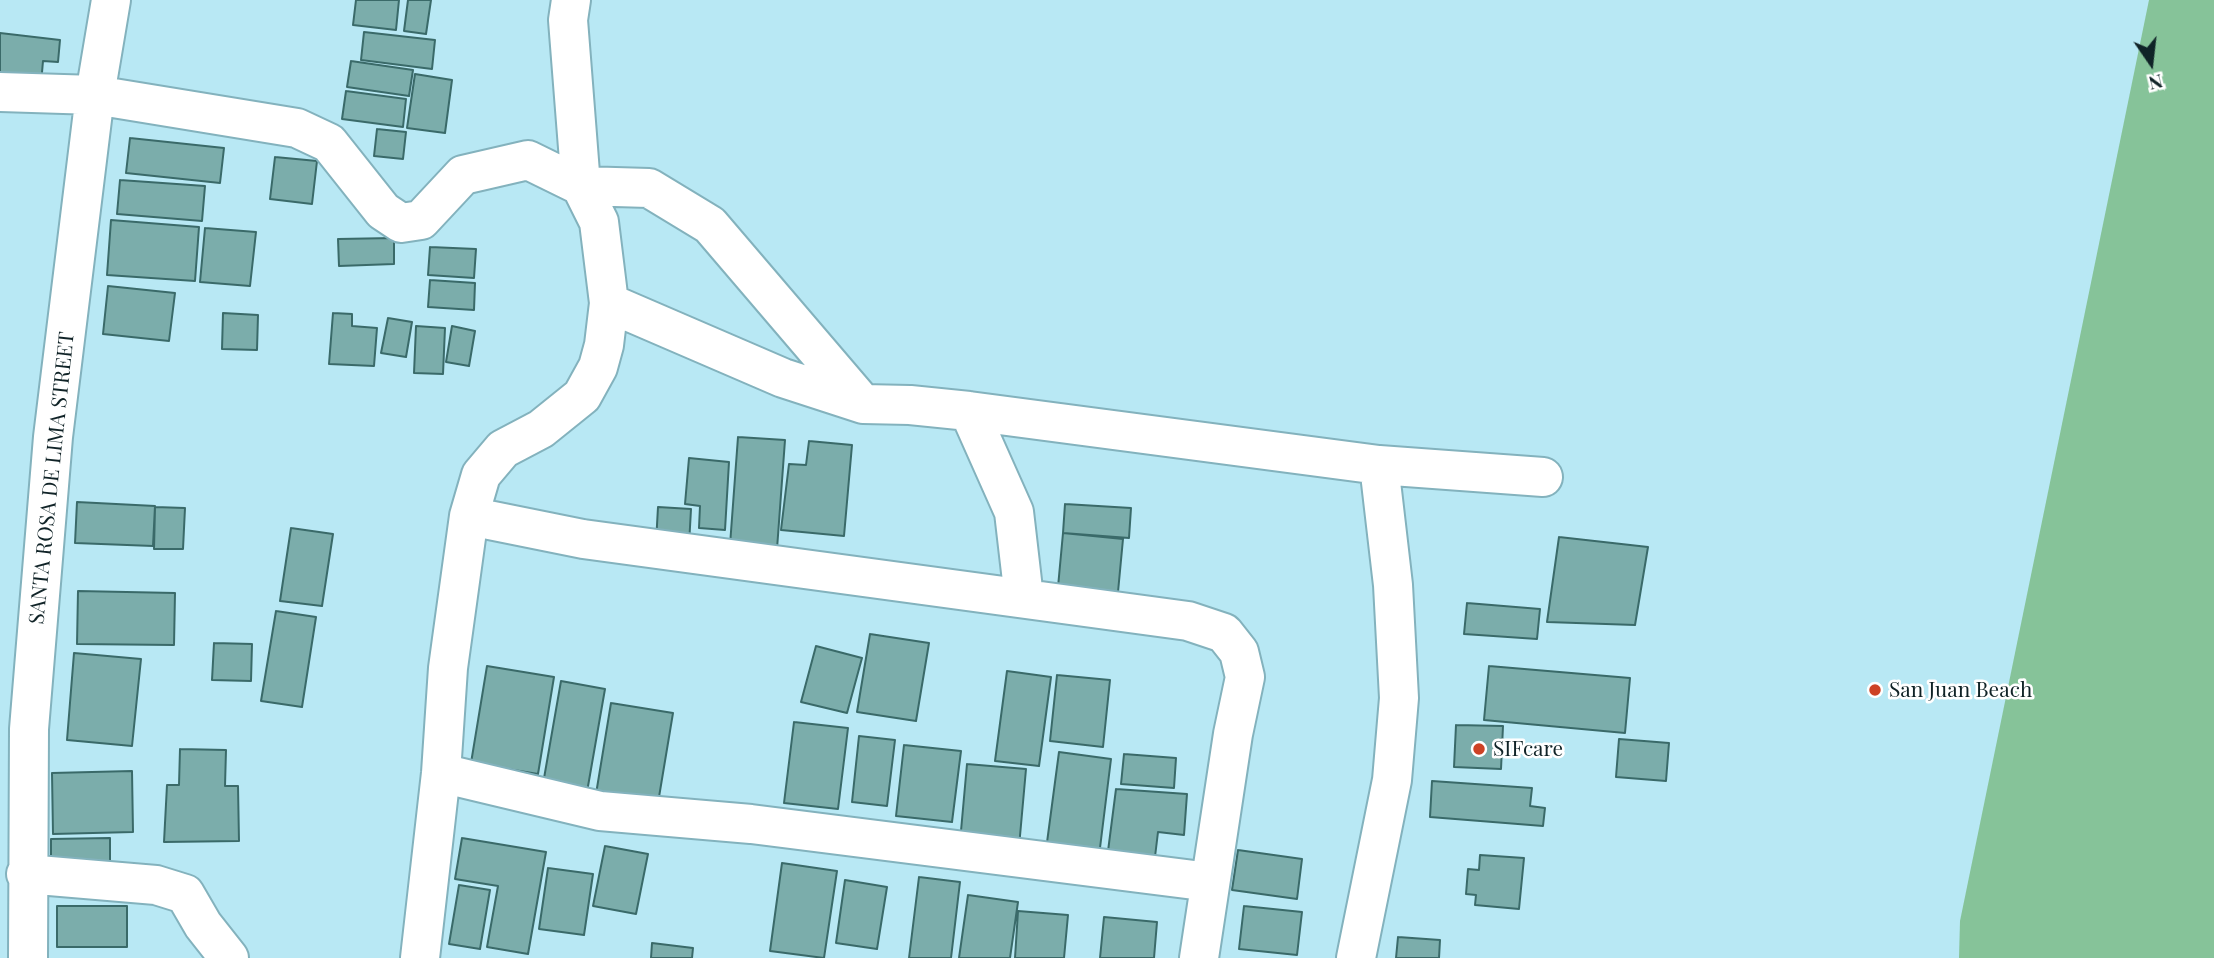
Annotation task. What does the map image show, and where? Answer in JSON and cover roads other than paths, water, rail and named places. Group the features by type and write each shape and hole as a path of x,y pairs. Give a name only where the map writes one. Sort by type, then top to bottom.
{"street":[{"name":"SANTA ROSA DE LIMA STREET","path":"28,958 26,874 29,729 53,437 95,95 110,0"},
{"path":"420,958 441,773 448,667 469,516 481,475 503,449 541,429 582,396 598,366 609,303 599,222 581,186 568,20 571,0"},
{"path":"0,92 95,95 297,128 329,143 383,211 401,223 421,220 463,175 528,160 581,186 649,188 710,225 863,404"},
{"path":"609,303 783,378 863,404 969,411 1379,465 1543,477"},
{"path":"969,411 1014,512 1024,598"},
{"path":"1356,958 1392,780 1399,698 1393,585 1379,465"},
{"path":"469,516 583,539 1188,621 1224,633 1239,652 1244,677 1199,958"},
{"path":"441,773 600,811 751,824 1210,882"},
{"path":"26,874 156,885 185,894 203,925 229,958"}],"place":[{"name":"San Juan Beach","path":"1875,690"},
{"name":"SIFcare","path":"1479,749"}]}
